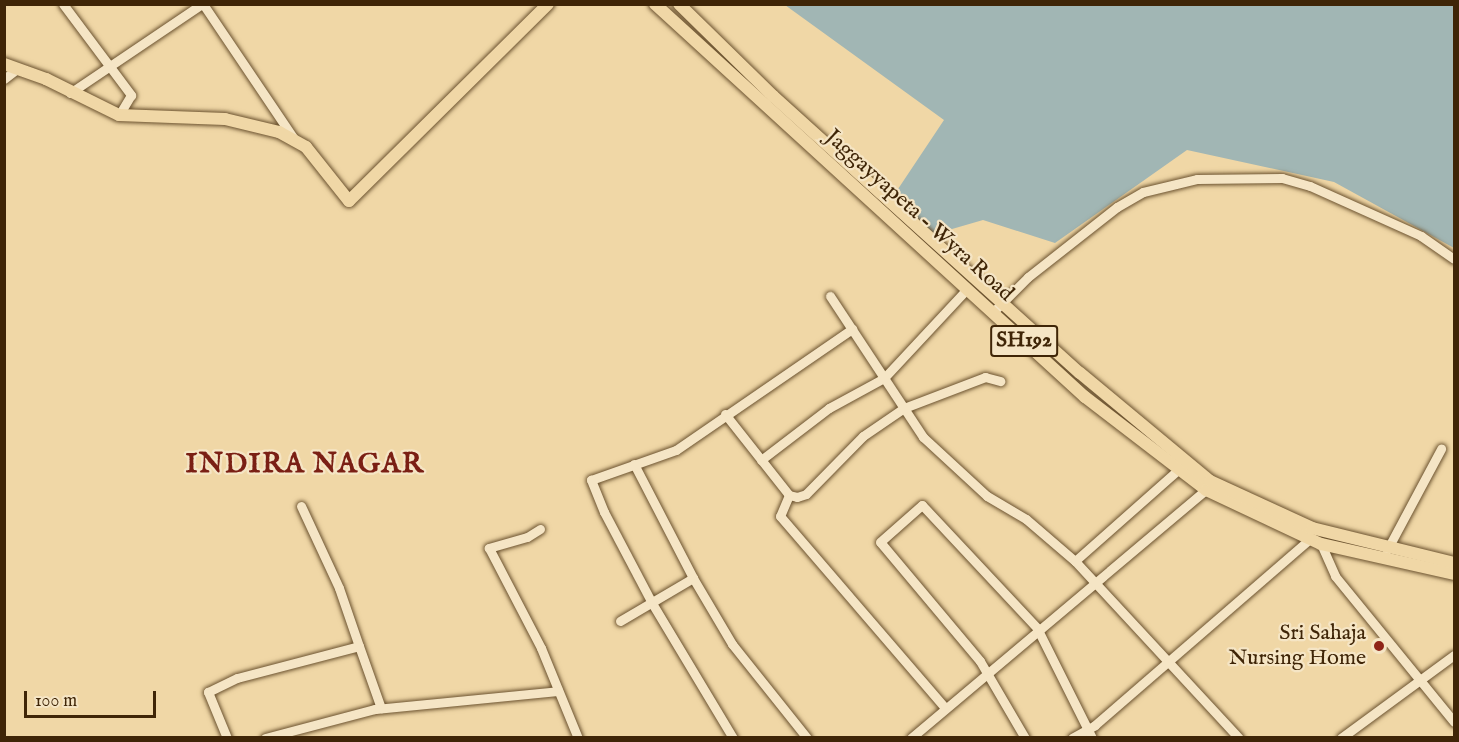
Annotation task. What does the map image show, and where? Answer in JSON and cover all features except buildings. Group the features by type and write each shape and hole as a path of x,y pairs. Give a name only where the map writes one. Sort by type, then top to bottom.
{"main road":[{"path":"4,64 18,68 119,115 225,119 294,139 306,147 346,201 352,201 548,4"},
{"name":"Jaggayyapeta - Wyra Road","path":"655,4 1085,397 1206,490 1315,542 1382,561 1455,574"},
{"path":"670,17 680,5"},
{"name":"SH192","path":"680,5 773,96 1002,303 1210,480 1312,528 1455,563"}],"street":[{"path":"63,4 131,95 119,115"},
{"path":"70,93 108,64 203,4 294,139"},
{"path":"4,79 18,68"},
{"path":"993,312 1028,277 1117,207 1143,192 1197,179 1281,178 1310,186 1421,236 1455,259"},
{"path":"761,460 829,408 884,378 967,289"},
{"path":"830,296 923,437 987,496 1026,519 1075,561 1239,738"},
{"path":"733,738 652,603 604,512 591,480 676,450 725,414 852,329"},
{"path":"789,495 806,494 863,436 904,408 985,377 1000,381"},
{"path":"725,414 789,495"},
{"path":"1382,561 1441,449"},
{"path":"634,464 693,578 732,644 807,738"},
{"path":"1075,561 1179,469"},
{"path":"911,738 1037,628 1095,583 1206,490"},
{"path":"789,495 780,516 945,708"},
{"path":"1025,738 987,671 880,542 922,505 1037,628 1090,733"},
{"path":"301,506 339,588 381,708"},
{"path":"540,529 489,548 558,691 576,737"},
{"path":"1072,738 1090,733 1169,661 1315,542 1335,576 1455,722"},
{"path":"620,621 693,578"},
{"path":"227,738 208,692 237,678 359,646"},
{"path":"1341,738 1455,655"},
{"path":"265,738 381,708 558,691"}],"shaded area":[{"path":"785,5 1454,5 1454,248 1334,182 1187,150 1055,243 983,220 928,236 890,201 944,120"}],"place":[{"name":"Sri Sahaja Nursing Home","path":"1379,646"}],"district":[{"name":"INDIRA NAGAR","path":"305,465"}]}
